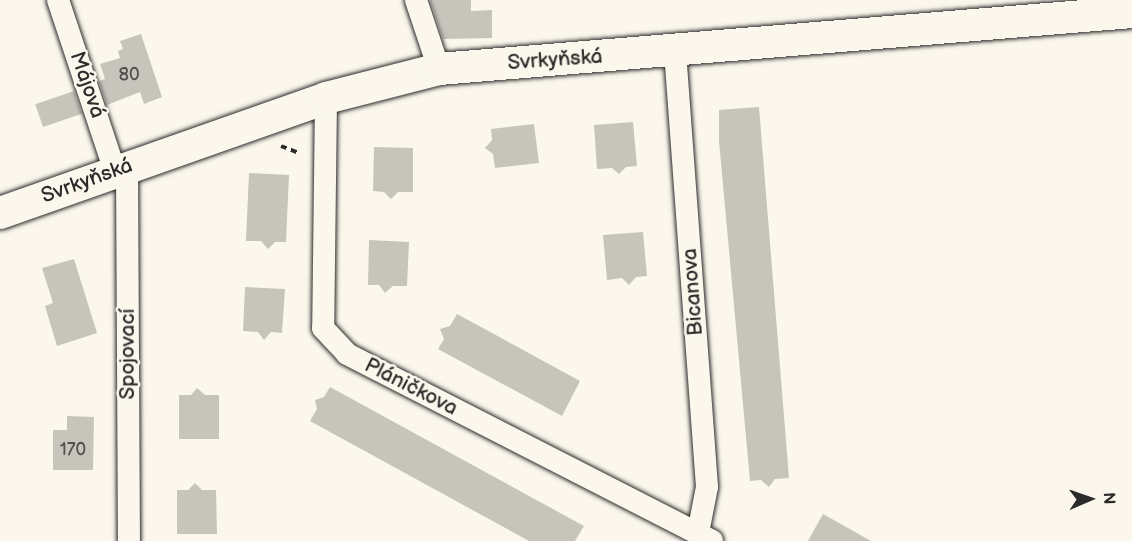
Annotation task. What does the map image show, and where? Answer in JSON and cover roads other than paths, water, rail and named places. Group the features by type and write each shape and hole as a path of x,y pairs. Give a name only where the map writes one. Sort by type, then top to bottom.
{"street":[{"name":"Májová","path":"58,0 121,169"},
{"path":"416,0 439,69"},
{"name":"Svrkyňská","path":"0,213 326,98 439,69 675,51 1113,9"},
{"name":"Bicanova","path":"675,51 707,486 705,537"},
{"name":"Pláničkova","path":"326,98 323,328 347,354 705,537"},
{"name":"Spojovací","path":"121,169 129,541"}]}
